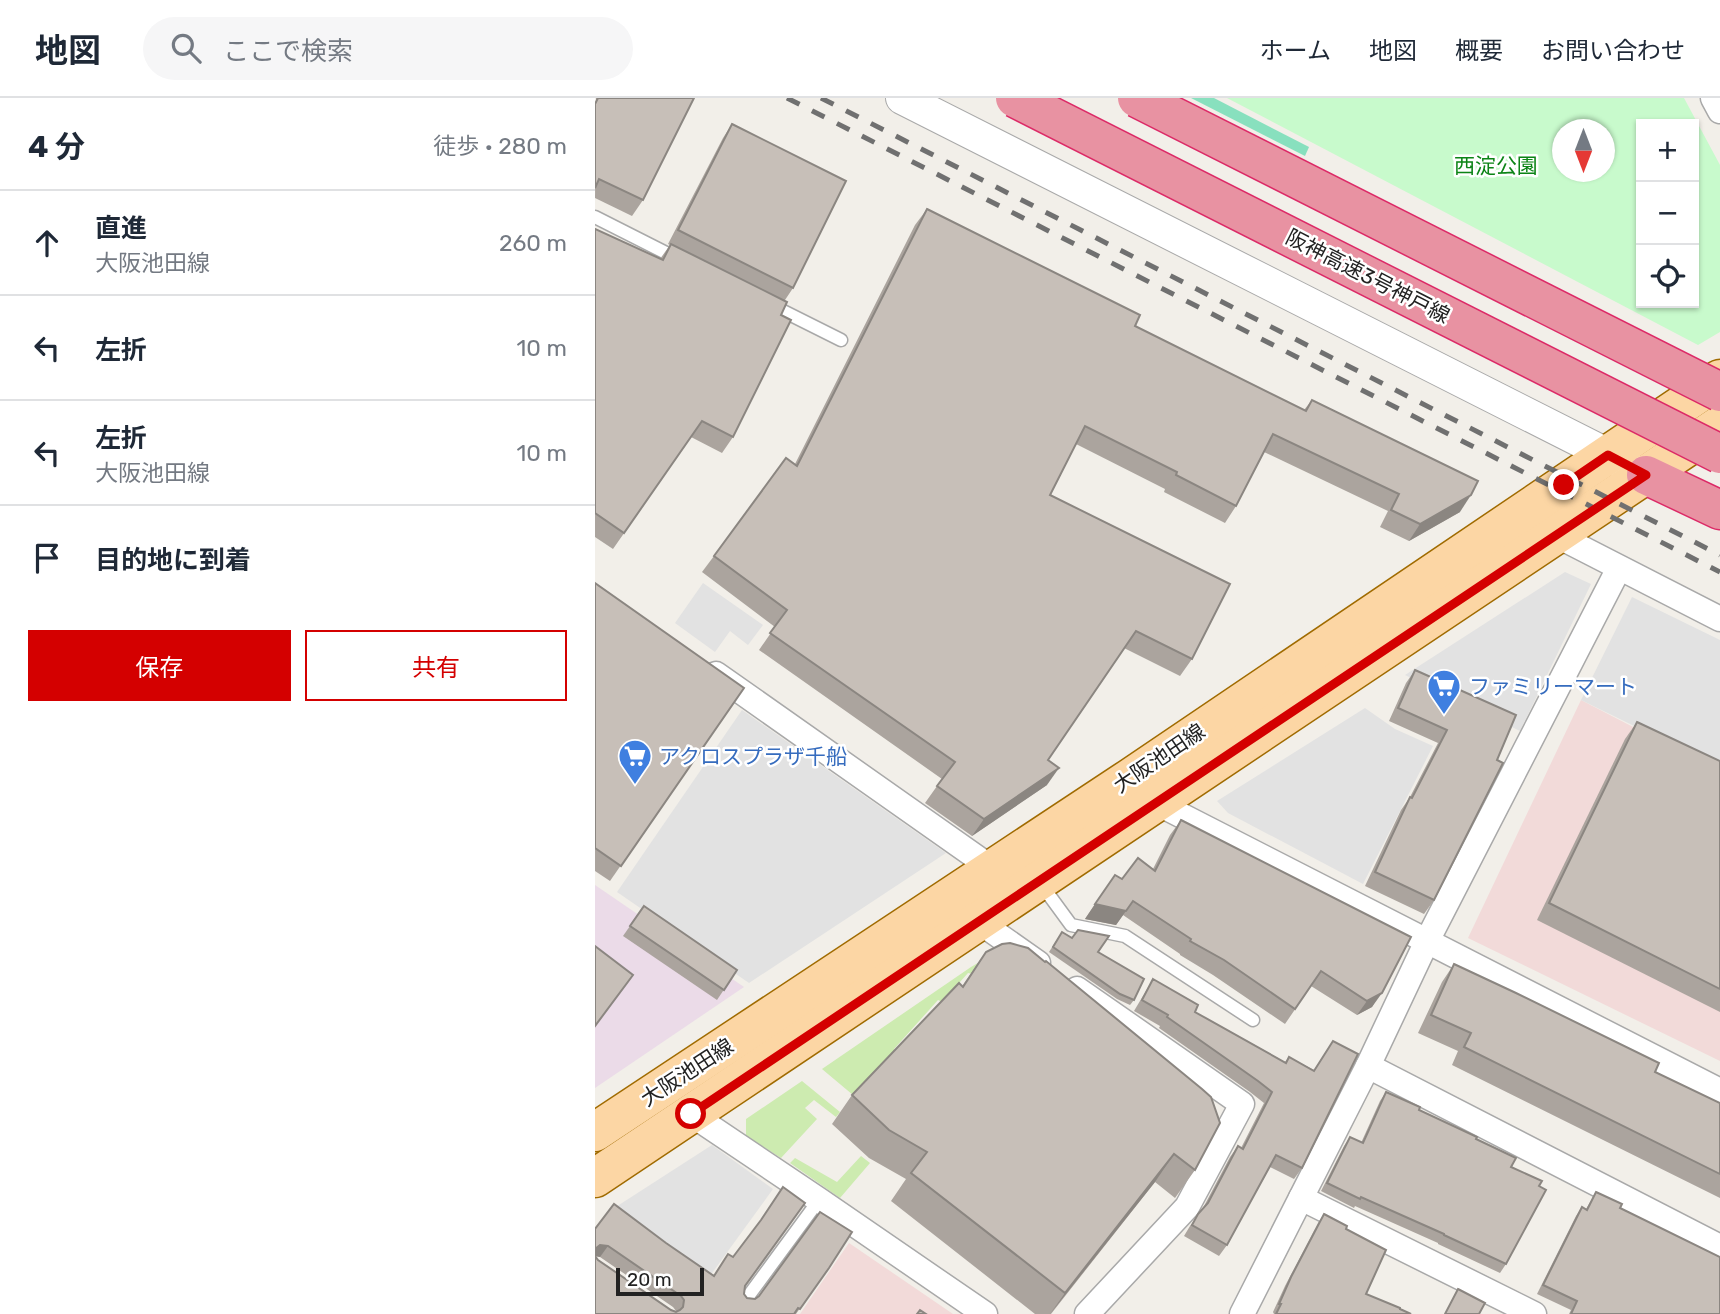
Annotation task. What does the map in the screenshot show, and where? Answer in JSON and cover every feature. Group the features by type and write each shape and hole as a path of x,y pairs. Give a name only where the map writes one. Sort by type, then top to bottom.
{"highway":[{"name":"阪神高速3号神戸線","path":"1015,98 1720,454"},
{"path":"1137,98 1720,392"},
{"path":"1646,475 1720,510"}],"main road":[{"name":"大阪池田線","path":"595,1132 993,869 1720,379"},
{"name":"大阪池田線","path":"595,1178 1720,425"}],"street":[{"path":"902,98 1646,475"},
{"path":"1556,535 1720,620"},
{"path":"1247,1312 1427,941 1619,569"},
{"path":"697,661 993,869"},
{"path":"1157,803 1720,1091"},
{"path":"978,921 1242,1104 1187,1207 1087,1314"},
{"path":"1368,1066 1720,1247"},
{"path":"691,1114 985,1314"},
{"path":"1301,1198 1534,1314"}],"lane":[{"path":"595,217 693,266"},
{"path":"755,297 841,340"},
{"path":"1039,881 1072,925 1125,936 1253,1020"},
{"path":"744,1302 819,1199"}],"shaded area":[{"path":"1565,572 1591,584 1520,731 1405,675"},
{"path":"703,583 763,625 748,645 730,631 715,652 675,623"},
{"path":"1632,597 1720,640 1720,768 1581,700"},
{"path":"1581,700 1720,772 1720,1061 1468,938"},
{"path":"1365,708 1395,729 1433,746 1363,884 1228,813 1217,801"},
{"path":"742,710 946,853 749,983 617,892"},
{"path":"595,885 744,987 595,1088"},
{"path":"712,1145 773,1189 707,1280 608,1212"},
{"path":"849,1243 953,1314 800,1314"}],"green space":[{"path":"1191,98 1214,98 1309,147 1305,156"},
{"name":"西淀公園","path":"1227,98 1684,98 1695,119 1636,119 1636,308 1699,308 1699,126 1720,165 1720,332 1698,345"},
{"path":"1003,948 973,974 968,973 942,1002 938,1000 894,1049 898,1053 853,1095 822,1069 971,967"},
{"path":"802,1081 840,1112 836,1117 814,1100 805,1108 817,1119 781,1158 746,1136 746,1119"},
{"path":"861,1156 870,1163 840,1198 790,1163 795,1158 837,1182"}],"building":[{"path":"598,98 694,98 643,200 599,179 595,188 595,104"},
{"path":"732,124 846,181 793,288 678,230"},
{"path":"927,209 1140,315 1135,326 1306,411 1312,400 1478,481 1471,495 1420,524 1391,510 1399,494 1273,434 1236,506 1176,475 1177,472 1085,426 1050,495 1230,584 1192,659 1136,631 1048,760 1059,768 984,819 937,786 955,762 770,633 787,610 714,556 786,458 797,466"},
{"path":"595,229 663,260 671,244 787,302 781,315 791,320 733,437 702,421 624,533 595,513"},
{"name":"アクロスプラザ千船","path":"595,583 744,688 621,866 595,848"},
{"path":"1415,670 1516,715 1497,760 1503,763 1434,900 1375,872 1410,797 1412,798 1447,730 1398,708"},
{"path":"1637,722 1720,761 1720,989 1549,903"},
{"path":"1181,820 1411,937 1382,993 1367,1001 1321,971 1295,1009 1133,901 1126,911 1095,904 1115,875 1122,879 1138,858 1155,871"},
{"path":"644,906 737,970 724,990 630,926"},
{"path":"1078,930 1109,936 1098,952 1144,979 1134,1000 1120,994 1053,947 1062,932 1072,938"},
{"path":"1010,943 1028,948 1046,961 1202,1089 1211,1097 1220,1123 1195,1170 1174,1154 1065,1293 911,1173 927,1152 889,1130 852,1095 959,983 963,987 986,952"},
{"path":"595,946 633,975 595,1026"},
{"path":"1454,964 1659,1063 1655,1072 1720,1103 1720,1174 1464,1047 1471,1033 1431,1015"},
{"path":"1153,979 1198,1005 1195,1012 1286,1063 1289,1057 1314,1071 1333,1041 1358,1054 1302,1168 1276,1155 1227,1245 1192,1225 1208,1203 1238,1146 1243,1149 1272,1092 1167,1017 1168,1015 1142,1000"},
{"path":"1386,1092 1516,1158 1511,1167 1542,1181 1539,1186 1546,1190 1506,1264 1327,1183 1350,1137 1363,1143"},
{"path":"783,1187 805,1203 745,1286 744,1294 747,1298 755,1299 820,1212 852,1232 794,1314 595,1314 595,1256 671,1310 680,1310 684,1300 608,1246 600,1245 595,1249 595,1229 614,1204 714,1276 728,1254 733,1257"},
{"path":"1596,1192 1622,1204 1620,1208 1720,1257 1720,1314 1571,1314 1577,1301 1543,1285 1582,1207 1587,1210"},
{"path":"1324,1214 1386,1250 1366,1294 1411,1314 1276,1314 1291,1277"},
{"path":"1458,1289 1485,1303 1479,1314 1445,1314"}],"railway":[{"path":"787,98 1720,572"},
{"path":"821,98 1720,555"}],"place":[{"name":"ファミリーマート","path":"1444,716"},
{"name":"アクロスプラザ千船","path":"635,786"}],"route":[{"path":"691,1114 1646,475 1608,455 1564,485"}]}
